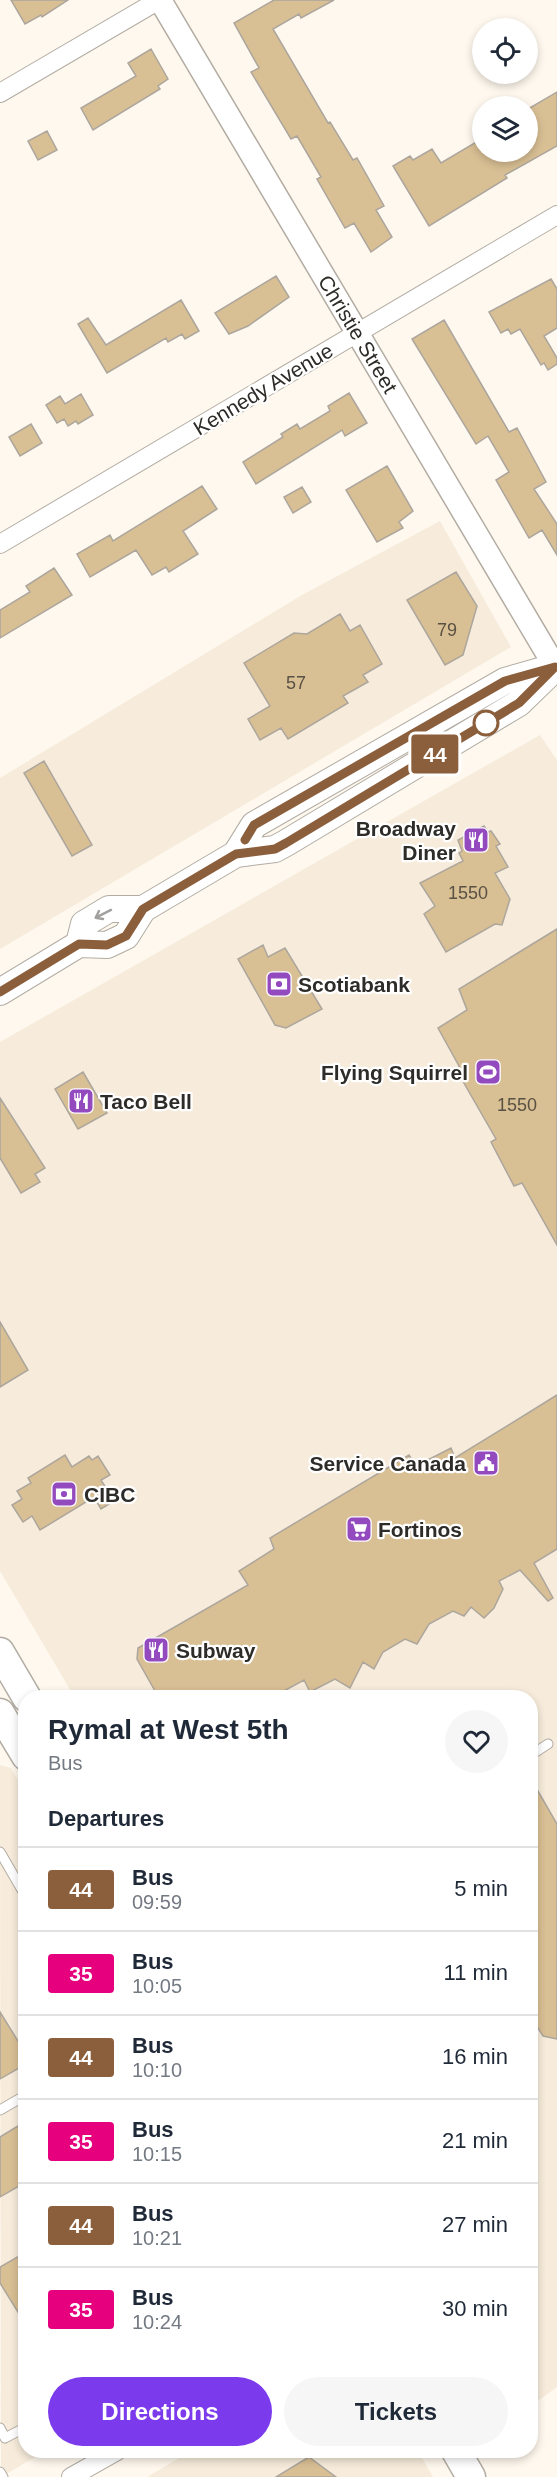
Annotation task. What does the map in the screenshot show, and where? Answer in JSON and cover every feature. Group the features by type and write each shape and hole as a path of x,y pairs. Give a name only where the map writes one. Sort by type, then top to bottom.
{"main road":[{"path":"0,992 79,944 107,945 126,936 143,909 236,854 254,825 505,681 556,668"},
{"path":"0,1652 22,1690"},
{"path":"7,1715 18,1739"},
{"path":"460,2458 471,2477"}],"street":[{"path":"0,93 160,0"},
{"name":"Christie Street","path":"160,0 556,668"},
{"name":"Kennedy Avenue","path":"0,544 557,215"},
{"path":"71,2477 105,2458"}],"lane":[{"path":"538,1750 548,1744"},
{"path":"0,1852 18,1885"},
{"path":"0,2110 18,2100"},
{"path":"0,2428 2,2440 18,2431"},
{"path":"0,2472 3,2477"}],"shaded area":[{"path":"440,521 511,647 0,949 0,778 302,595"},
{"path":"540,735 557,760 557,2387 538,2401 538,1690 70,1690 0,1571 0,1042"},
{"path":"0,1765 11,1768 18,1780 18,2458 34,2458 1,2477"},
{"path":"179,2458 422,2458 433,2477 147,2477"}],"building":[{"path":"11,0 68,0 42,17 41,15 25,24"},
{"path":"274,0 334,0 301,18 299,14 273,29 328,123 330,122 353,160 357,158 384,206 376,210 392,237 371,252 354,223 345,228 317,179 321,177 297,136 291,139 251,72 259,68 234,23"},
{"path":"151,49 168,79 158,86 160,89 93,130 81,108 136,76 128,63"},
{"path":"557,92 557,146 538,157 538,103"},
{"path":"47,131 57,150 38,160 28,141"},
{"path":"472,145 472,162 528,162 505,175 507,178 429,226 393,166 410,156 413,160 432,149 441,163"},
{"path":"276,276 289,297 248,326 229,334 215,313"},
{"path":"551,279 557,289 557,328 544,336 557,358 557,364 548,370 544,363 541,365 520,329 511,334 508,329 501,333 489,312"},
{"path":"181,300 199,331 185,339 182,334 168,342 166,338 107,373 78,324 88,318 106,345"},
{"path":"444,320 509,432 517,428 546,482 534,489 557,524 557,555 542,530 529,538 496,480 509,472 488,436 476,444 412,339"},
{"path":"349,393 367,423 345,436 342,430 256,484 243,462 283,437 281,434 297,424 300,429 330,411 328,406"},
{"path":"81,394 93,415 78,424 76,421 68,426 64,419 57,423 46,405 60,396 65,404"},
{"path":"31,424 42,443 20,456 9,437"},
{"path":"387,466 413,511 399,522 403,528 377,542 346,490"},
{"path":"202,486 217,509 183,531 198,554 169,572 166,567 152,575 136,550 90,577 77,554 110,535 113,541"},
{"path":"302,487 311,502 293,513 284,497"},
{"path":"54,568 72,595 0,638 0,610 30,592 26,586"},
{"path":"456,572 477,606 463,655 445,665 407,600"},
{"path":"340,614 350,631 360,625 382,664 363,675 368,682 343,696 348,703 288,739 281,728 260,740 248,719 270,706 244,663 294,633 307,634"},
{"path":"44,761 92,845 72,856 24,773"},
{"path":"484,826 488,832 491,831 500,844 496,846 508,867 495,873 510,899 502,925 495,924 446,952 424,914 435,906 420,883 463,861 459,853 462,851 458,840"},
{"path":"557,929 557,1245 522,1183 514,1186 491,1142 496,1139 457,1071 459,1066 438,1028 467,1010 459,989"},
{"name":"Scotiabank","path":"263,945 268,957 285,948 322,1009 286,1028 275,1025 238,959"},
{"name":"Taco Bell","path":"83,1072 107,1113 78,1129 55,1089"},
{"path":"0,1098 45,1168 35,1174 40,1182 21,1193 0,1158"},
{"path":"0,1322 28,1370 0,1387"},
{"path":"557,1395 557,1549 534,1563 553,1598 548,1601 520,1570 499,1581 503,1589 494,1608 484,1618 471,1607 464,1616 453,1611 429,1624 417,1644 405,1639 383,1652 374,1669 363,1662 350,1688 335,1679 314,1690 309,1690 304,1680 286,1690 154,1690 137,1659 138,1648 248,1585 239,1571 274,1549 270,1538 409,1455 416,1466 451,1448 455,1458"},
{"name":"CIBC","path":"65,1455 72,1467 89,1456 92,1460 98,1456 110,1475 101,1480 114,1501 101,1509 94,1497 40,1530 32,1516 23,1522 12,1505 22,1499 17,1491 31,1483 28,1478"},
{"path":"538,1791 557,1824 557,2039 543,2036 538,2028"},
{"path":"0,2012 18,2041 18,2069 0,2079"},
{"path":"18,2126 18,2187 0,2197 0,2137"},
{"path":"18,2257 18,2312 0,2283 0,2267"},
{"path":"310,2458 336,2477 276,2477"}],"bus line":[{"name":"44","path":"0,992 79,944 107,945 126,936 143,909 236,854 275,849 286,843 519,703 555,667 505,681 254,825 245,840"}],"place":[{"name":"Broadway Diner","path":"476,840"},
{"name":"Scotiabank","path":"279,984"},
{"name":"Flying Squirrel","path":"488,1072"},
{"name":"Taco Bell","path":"81,1101"},
{"name":"Service Canada","path":"486,1463"},
{"name":"CIBC","path":"64,1494"},
{"name":"Fortinos","path":"359,1529"},
{"name":"Subway","path":"156,1650"}]}
